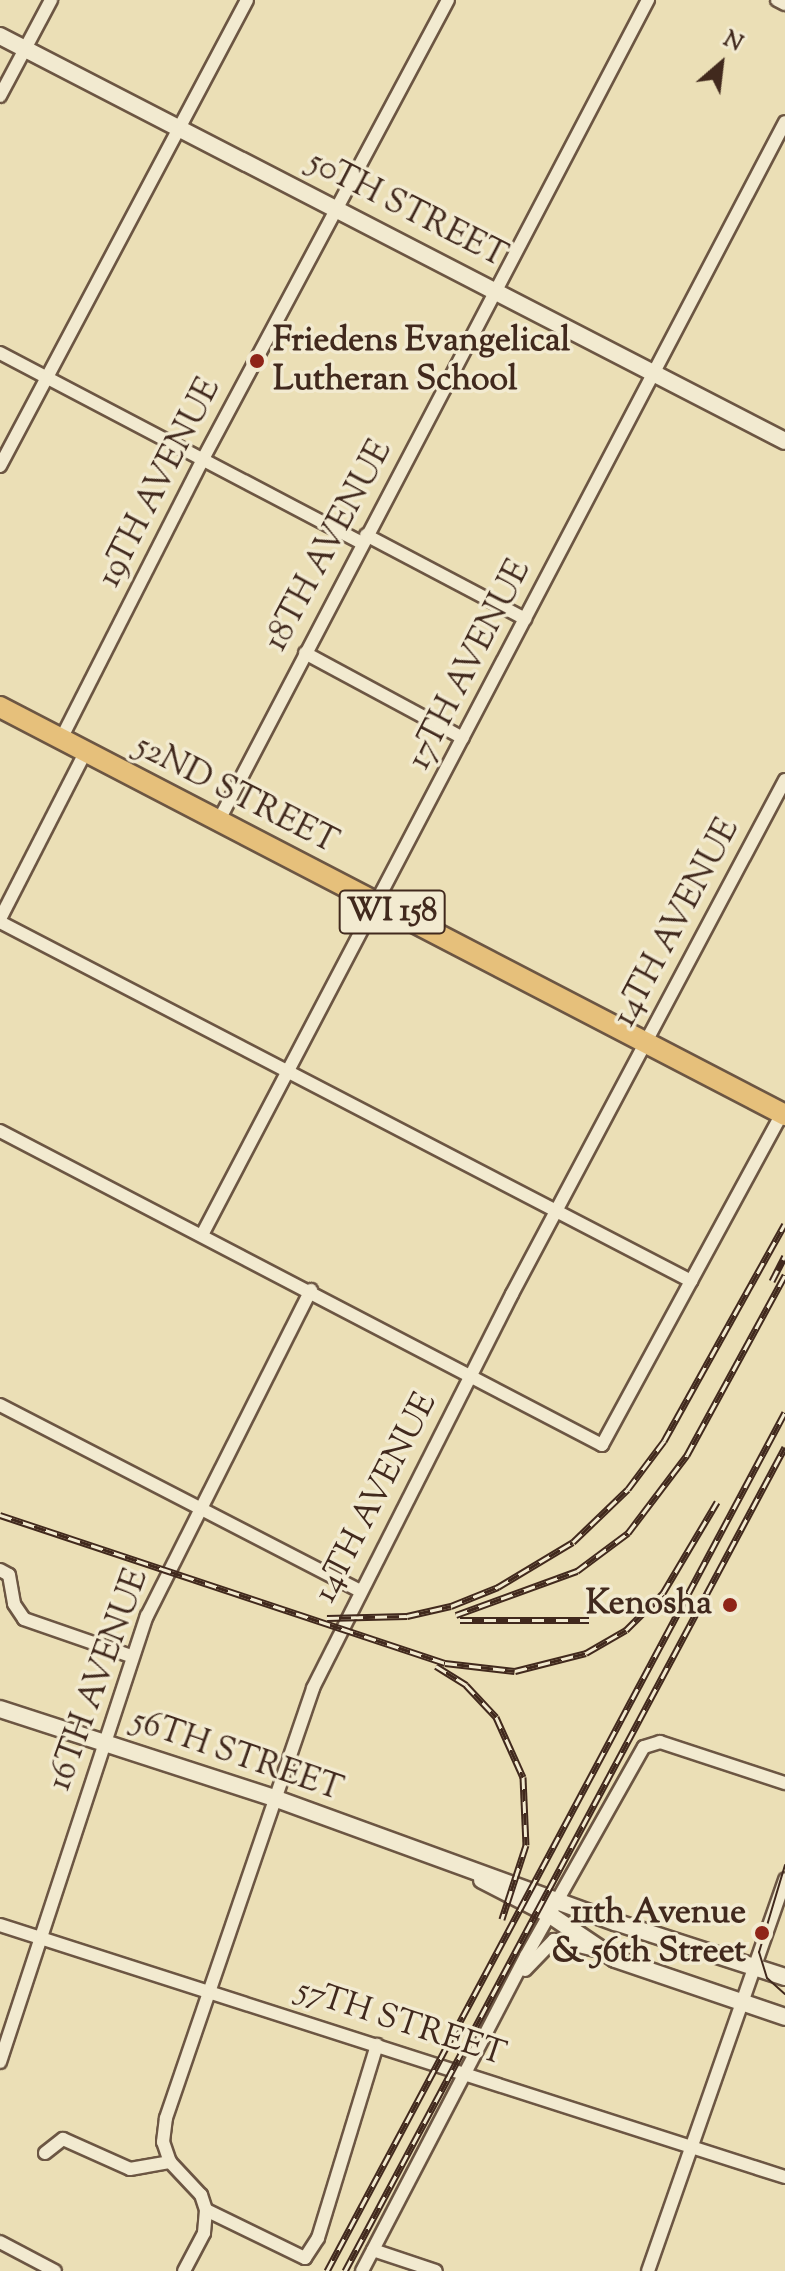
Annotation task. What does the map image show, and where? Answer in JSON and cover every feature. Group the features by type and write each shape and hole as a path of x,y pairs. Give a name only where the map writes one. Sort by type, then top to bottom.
{"main road":[{"name":"52ND STREET","path":"0,707 783,1114"}],"street":[{"path":"0,96 51,0"},
{"path":"0,466 247,0"},
{"name":"19TH AVENUE","path":"61,739 203,459 448,0"},
{"name":"18TH AVENUE","path":"218,822 648,0"},
{"path":"777,0 785,4"},
{"name":"50TH STREET","path":"0,36 336,206 785,441"},
{"name":"17TH AVENUE","path":"203,1233 379,905 653,371 785,122"},
{"path":"0,353 203,459 525,619"},
{"path":"305,653 463,738"},
{"path":"85,753 0,921 691,1281"},
{"name":"14TH AVENUE","path":"170,2162 163,2142 166,2118 313,1688 358,1590 785,780"},
{"path":"0,1131 203,1233 602,1445 783,1114"},
{"name":"16TH AVENUE","path":"0,2062 131,1656 200,1510 311,1290"},
{"path":"0,1405 358,1590"},
{"path":"0,1570 9,1575 14,1604 24,1619 131,1656"},
{"name":"56TH STREET","path":"0,1709 274,1798 785,1977"},
{"path":"362,2271 550,1915 650,1742 785,1783"},
{"name":"56TH STREET","path":"453,1863 550,1915 601,1952 785,2017"},
{"path":"648,2271 785,1879"},
{"name":"57TH STREET","path":"0,1925 208,1989 785,2177"},
{"path":"518,1978 551,1940 601,1952"},
{"path":"206,2210 305,2258 318,2238 377,2045"},
{"path":"45,2153 63,2139 130,2169 170,2162 201,2195 206,2210 204,2233 184,2271"},
{"path":"0,2242 55,2271"},
{"path":"373,2250 436,2271"}],"tram line":[{"path":"785,1865 759,1952 767,1978 785,1994"}],"railway":[{"path":"327,1618 407,1616 451,1606 498,1587 573,1542 628,1489 664,1441 785,1224"},
{"path":"772,1281 785,1256"},
{"path":"456,1615 577,1571 628,1533 687,1455 785,1275"},
{"path":"327,2271 785,1412"},
{"path":"345,2271 785,1447"},
{"path":"0,1515 445,1663 515,1671 586,1653 626,1630 663,1593 717,1502"},
{"path":"460,1620 589,1620"},
{"path":"436,1666 466,1685 496,1717 523,1777 526,1845 502,1919"}],"place":[{"name":"Friedens Evangelical Lutheran School","path":"257,361"},
{"name":"Kenosha","path":"730,1605"},
{"name":"11th Avenue & 56th Street","path":"762,1933"}]}
